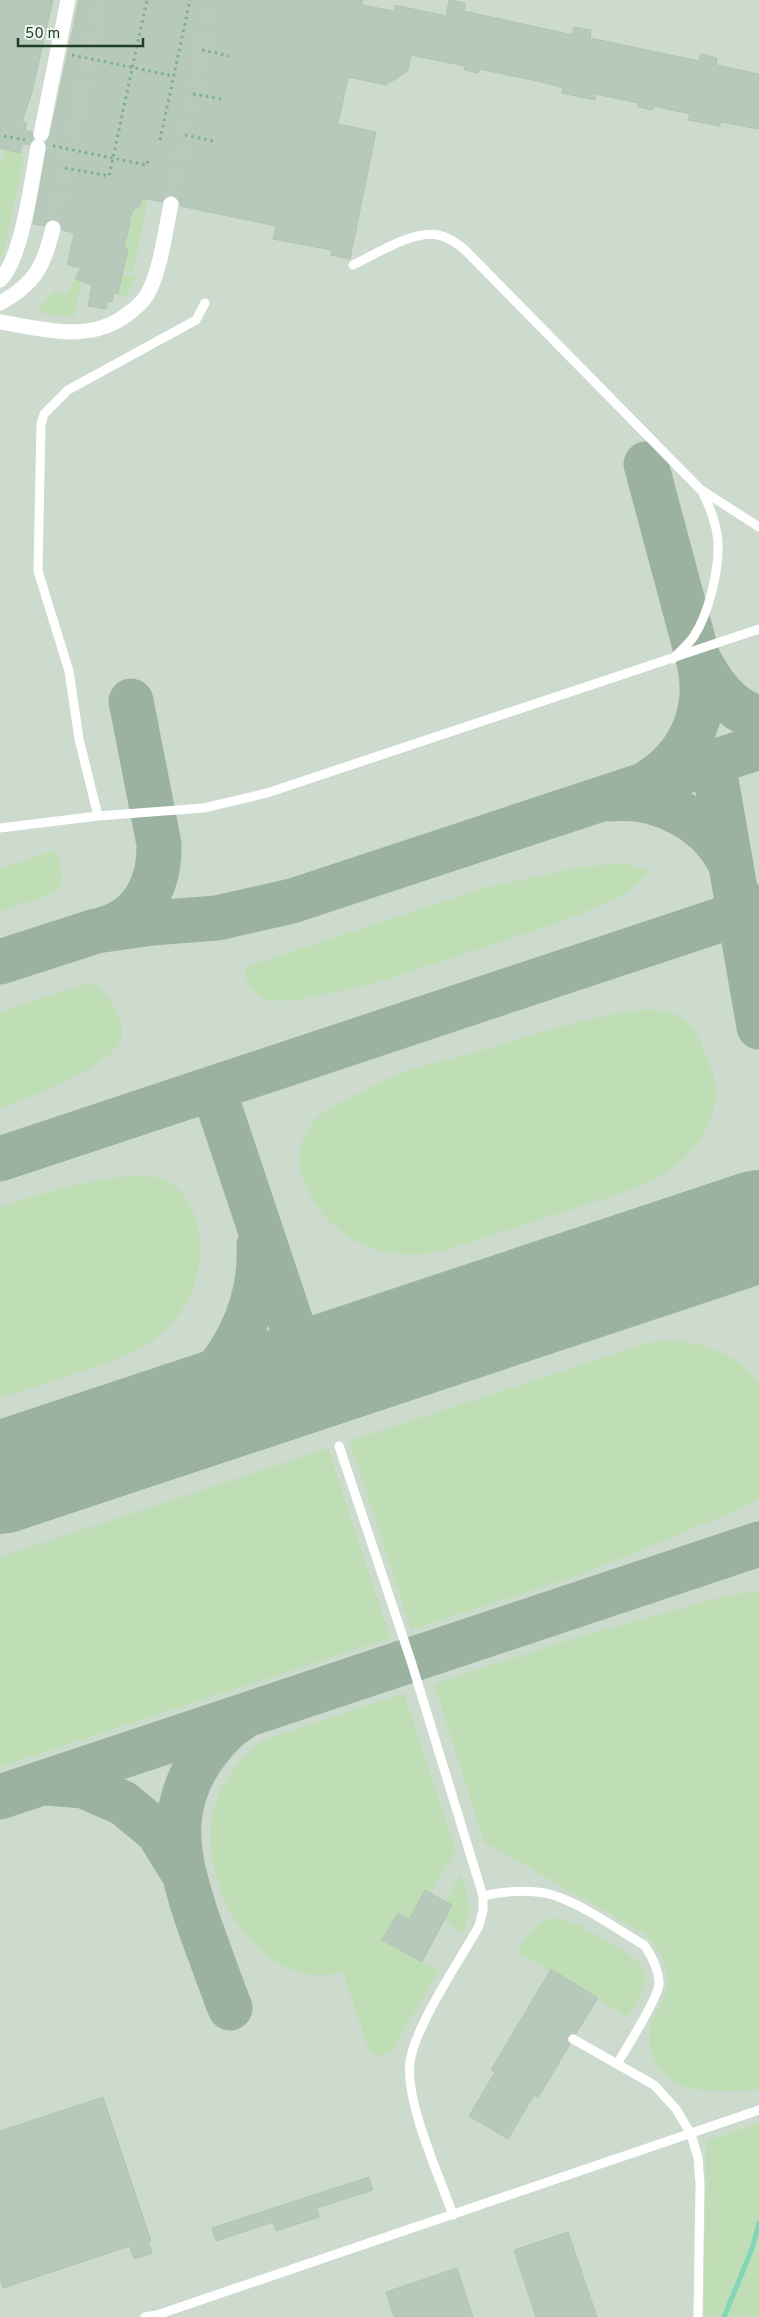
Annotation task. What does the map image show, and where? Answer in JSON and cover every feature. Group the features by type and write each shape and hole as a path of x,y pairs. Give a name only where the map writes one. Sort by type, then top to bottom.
{"street":[{"path":"0,280 9,268 16,252 68,0"},
{"path":"0,322 74,333 102,328 122,319 138,306 150,288 157,269 171,204"},
{"path":"0,303 22,290 39,271 46,257 53,228"}],"lane":[{"path":"353,265 420,236 438,235 450,239 465,250 700,489 759,527"},
{"path":"98,816 80,739 67,664 38,570 41,424 44,414 68,390 196,320 205,303"},
{"path":"672,660 694,637 703,618 717,560 718,541 714,520 700,489"},
{"path":"0,828 98,816 204,808 267,793 672,660 759,629"},
{"path":"339,1446 411,1661 483,1896 480,1926 427,2018 415,2042 410,2062 412,2099 453,2215"},
{"path":"483,1896 506,1892 539,1892 563,1898 644,1945 650,1953 659,1984 650,2005 617,2064"},
{"path":"573,2039 654,2085 676,2109 691,2134 698,2158 700,2184 698,2317"},
{"path":"145,2317 157,2315 759,2110"}],"path":[{"path":"66,168 109,176 147,0"},
{"path":"160,140 190,0"},
{"path":"202,50 229,56"},
{"path":"58,52 174,76"},
{"path":"193,94 221,99"},
{"path":"185,135 213,141"},
{"path":"4,136 39,141 147,165 148,159"}],"shaded area":[{"path":"0,0 759,0 759,2317 0,2317"}],"green space":[{"path":"1,149 20,153 24,159 4,250 0,259 0,166 4,152"},
{"path":"142,198 148,200 133,272 124,270 128,250 124,249 133,206 136,209 140,206"},
{"path":"123,274 137,276 126,296 118,294"},
{"path":"75,279 81,282 74,318 41,313 39,307 55,292 66,294"},
{"path":"55,850 62,874 61,885 58,890 52,894 0,912 0,869"},
{"path":"622,863 643,868 650,873 625,894 570,919 374,984 298,1000 274,1001 263,999 251,989 245,978 245,970 250,965 484,888 579,867"},
{"path":"85,984 97,985 107,996 119,1017 122,1032 121,1039 115,1049 103,1060 68,1080 29,1098 0,1108 0,1012"},
{"path":"643,1009 655,1009 675,1014 690,1024 701,1041 712,1070 716,1089 712,1114 699,1142 685,1158 669,1171 651,1181 611,1197 447,1250 416,1255 376,1250 350,1238 334,1226 320,1211 309,1194 302,1176 299,1157 303,1139 313,1122 321,1114 336,1105 386,1079 409,1070 564,1026 603,1016"},
{"path":"142,1175 160,1178 175,1186 187,1199 195,1216 200,1241 197,1275 186,1302 176,1319 164,1332 150,1342 117,1359 0,1398 0,1207 70,1186 105,1179"},
{"path":"664,1340 691,1343 716,1350 739,1363 759,1382 759,1498 743,1508 583,1574 411,1630 349,1441 647,1343"},
{"path":"328,1448 390,1638 0,1767 0,1557"},
{"path":"747,1592 759,1592 759,2090 707,2090 680,2085 664,2074 653,2058 650,2049 650,2029 652,2020 664,1998 668,1980 661,1954 650,1939 643,1933 484,1842 434,1684 571,1639 718,1598"},
{"path":"404,1693 456,1851 430,1893 409,1919 398,1913 383,1940 439,1971 391,2052 379,2056 369,2051 343,1972 313,1975 286,1967 262,1952 242,1930 226,1903 216,1874 211,1845 212,1817 224,1784 244,1757 261,1741"},
{"path":"459,1876 462,1878 469,1906 468,1919 462,1933 444,1921 452,1905 445,1901"},
{"path":"554,1918 567,1920 584,1927 628,1953 643,1968 645,1977 643,1988 627,2017 551,1970 517,1952 536,1926"},
{"path":"759,2123 759,2317 704,2317 706,2141"}],"building":[{"path":"0,0 53,0 32,92 22,122 27,123 25,130 32,132 33,139 29,145 22,144 20,153 0,148"},
{"path":"79,0 363,0 362,5 394,11 395,5 446,16 449,0 465,3 464,11 573,35 574,27 591,30 590,38 699,61 701,54 717,58 716,65 759,74 759,129 720,122 720,126 688,120 690,114 653,106 653,110 638,107 638,103 595,94 595,100 562,93 563,88 542,82 479,69 478,73 464,70 465,66 411,55 408,71 386,85 348,77 338,124 376,132 350,259 331,255 332,250 273,239 276,226 180,206 180,201 173,195 168,195 162,202 142,198 140,206 132,211 124,249 128,249 118,294 114,293 112,302 107,301 106,309 88,306 92,285 75,279 81,268 67,265 74,233 62,230 60,222 55,219 47,221 44,226 33,224 47,148 46,142 50,136"},
{"path":"425,1890 452,1905 422,1962 382,1940 398,1913 409,1919"},
{"path":"551,1969 598,1998 576,2034 572,2033 568,2036 567,2040 570,2044 538,2098 534,2095 508,2139 469,2116 495,2072 491,2070"},
{"path":"103,2097 151,2241 148,2242 152,2253 134,2259 130,2246 3,2288 0,2278 0,2131"},
{"path":"369,2177 373,2190 317,2208 319,2217 276,2231 273,2222 216,2241 212,2228"},
{"path":"568,2232 597,2317 536,2317 514,2250"},
{"path":"457,2268 473,2317 394,2317 386,2292"}],"waterway":[{"path":"724,2317 752,2249 759,2223"}],"taxiway":[{"path":"646,464 699,662 702,680 702,697 694,730 676,758 650,781"},
{"path":"697,656 708,676 729,702 759,719"},
{"path":"104,929 118,924 130,916 147,897 153,885 159,858 159,844 131,701"},
{"path":"0,962 96,931 152,923 217,918 292,901 759,747"},
{"path":"713,762 759,1027"},
{"path":"613,799 648,801 666,806 682,814 711,836 731,865"},
{"path":"0,1159 759,907"},
{"path":"213,1088 309,1376"},
{"path":"144,1430 185,1402 202,1387 230,1352 250,1311 259,1268 259,1245"},
{"path":"0,1797 759,1544"},
{"path":"230,2008 196,1915 184,1874 180,1855 179,1835 183,1797 191,1778 214,1742 223,1732 239,1720"},
{"path":"46,1783 84,1786 123,1803 158,1832 182,1871"}],"runway":[{"path":"0,1478 759,1226"}],"tunnel":[{"path":"53,228 101,0"},
{"path":"171,204 212,0"}]}
